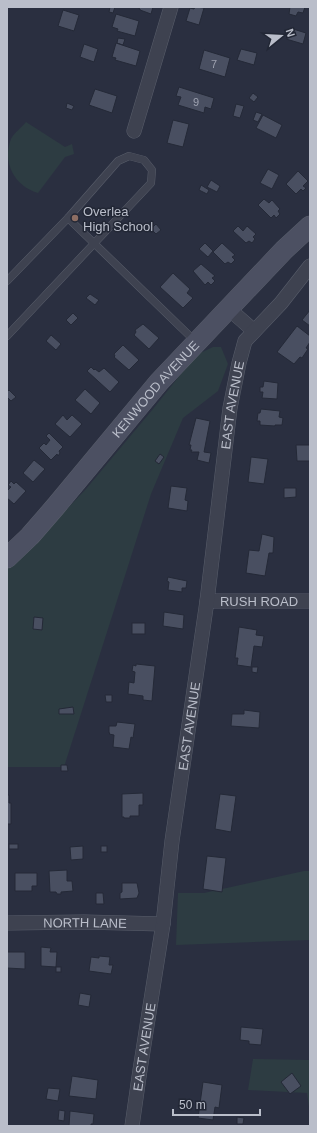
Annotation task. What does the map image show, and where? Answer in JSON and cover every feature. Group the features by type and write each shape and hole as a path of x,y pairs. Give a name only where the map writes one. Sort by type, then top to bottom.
{"main road":[{"name":"KENWOOD AVENUE","path":"7,558 34,531 159,382 228,308 310,226"}],"street":[{"path":"134,131 171,7"},
{"name":"EAST AVENUE","path":"132,1126 163,924 172,841 207,601 230,408 238,363 245,341 281,303 310,266"},
{"path":"228,308 254,331"},
{"name":"RUSH ROAD","path":"207,601 310,601"},
{"name":"NORTH LANE","path":"7,923 84,922 163,924"}],"lane":[{"path":"7,281 68,218 118,161 129,156 144,160 152,170 151,183 7,336"},
{"path":"68,218 196,342"}],"shaded area":[{"path":"26,122 65,147 72,144 74,154 65,157 38,193 22,185 12,172 9,164 8,156 11,139"},
{"path":"213,347 221,347 228,364 218,391 183,418 151,494 64,767 7,767 7,569 28,550 86,489 196,355"},
{"path":"304,871 310,871 310,940 176,945 178,893 204,893"},
{"path":"253,1059 310,1060 310,1114 307,1093 248,1090"}],"building":[{"path":"110,7 115,7 113,13 109,12"},
{"path":"137,7 153,7 151,14 140,10"},
{"path":"195,7 204,8 199,25 186,21 190,8 194,9"},
{"path":"290,7 305,7 303,13 298,12 296,16 289,14"},
{"path":"63,10 79,15 74,31 58,26"},
{"path":"116,14 139,21 135,36 117,31 118,29 112,27"},
{"path":"290,28 306,33 303,44 286,39"},
{"path":"118,38 125,39 123,45 117,43"},
{"path":"116,43 140,51 136,66 115,60 116,58 112,57"},
{"path":"84,44 98,49 94,62 80,57"},
{"path":"241,49 257,53 254,65 237,60"},
{"path":"204,50 230,58 225,77 199,69"},
{"path":"179,87 214,98 211,109 205,107 204,113 178,105 181,97 176,96"},
{"path":"95,89 117,96 112,113 89,105"},
{"path":"253,93 258,97 254,102 249,98"},
{"path":"67,103 74,106 72,110 66,108"},
{"path":"236,104 244,106 240,118 233,116"},
{"path":"256,112 262,114 258,122 253,120"},
{"path":"263,115 282,125 276,138 256,128"},
{"path":"173,120 189,124 183,147 167,143"},
{"path":"268,169 279,175 272,189 260,183"},
{"path":"298,171 308,181 303,186 306,188 303,191 301,189 296,194 286,184"},
{"path":"211,180 220,186 217,192 207,187"},
{"path":"201,185 209,190 207,194 199,190"},
{"path":"264,199 269,203 272,200 280,209 278,211 280,214 276,218 274,215 271,218 258,205"},
{"path":"156,224 161,230 156,234 151,229"},
{"path":"238,226 243,231 247,226 256,234 253,237 255,239 252,243 249,241 246,243 233,231"},
{"path":"205,243 213,251 208,257 199,249"},
{"path":"222,243 235,255 232,257 235,260 231,264 228,262 225,264 213,252"},
{"path":"201,264 215,276 212,278 215,281 211,285 208,282 205,285 193,271"},
{"path":"173,273 190,289 187,293 193,298 183,308 160,287"},
{"path":"90,294 99,300 95,305 86,298"},
{"path":"310,310 310,326 302,320"},
{"path":"73,313 78,318 71,325 66,320"},
{"path":"143,324 159,338 149,349 134,335 136,332 135,330"},
{"path":"297,326 310,336 310,342 306,348 308,349 302,358 300,357 294,364 277,352"},
{"path":"51,335 61,344 56,350 46,341"},
{"path":"123,345 139,360 129,370 114,357 114,354"},
{"path":"91,367 99,372 104,368 119,382 110,392 87,371"},
{"path":"264,381 278,383 277,399 262,398 263,392 260,392 260,387 263,387"},
{"path":"85,389 100,403 91,414 75,400"},
{"path":"9,390 16,397 11,401 7,397 7,392"},
{"path":"261,409 280,411 279,417 283,418 282,425 260,425 260,421 257,421 258,413 260,413"},
{"path":"63,415 67,420 72,415 82,424 70,437 55,424"},
{"path":"196,418 210,421 204,452 211,453 209,463 197,460 199,452 191,452 192,450 190,450 191,445 189,445"},
{"path":"49,433 63,447 59,451 60,453 58,456 57,454 51,460 39,448 44,443 46,445 50,440 46,436"},
{"path":"296,445 310,445 310,461 297,461"},
{"path":"160,454 164,457 159,464 155,461"},
{"path":"251,457 268,459 264,484 248,482"},
{"path":"34,460 45,469 33,482 23,473"},
{"path":"11,481 14,484 16,482 26,491 14,504 7,498 7,491 11,487 8,485"},
{"path":"171,486 187,488 185,500 188,501 187,511 168,508"},
{"path":"284,488 296,488 296,497 284,498"},
{"path":"262,534 274,537 273,553 269,553 265,576 246,573 249,550 259,551"},
{"path":"168,577 187,581 186,588 182,588 182,592 168,590"},
{"path":"164,612 184,615 183,629 163,626"},
{"path":"34,617 43,618 42,630 33,629"},
{"path":"132,623 145,623 145,634 132,634"},
{"path":"239,627 257,630 256,635 264,636 262,647 254,646 251,667 237,665 238,658 235,658"},
{"path":"136,664 155,666 152,701 143,700 143,696 128,694 129,682 134,683 135,672 132,671 133,665 136,666"},
{"path":"252,667 258,667 257,673 252,672"},
{"path":"105,695 112,695 112,702 106,702"},
{"path":"73,707 74,714 59,714 59,709"},
{"path":"244,710 260,712 259,728 231,726 232,714 244,714"},
{"path":"117,722 135,724 133,738 131,737 129,749 113,747 114,735 109,734 109,726 116,726"},
{"path":"61,765 67,765 68,771 61,771"},
{"path":"143,793 143,805 139,805 139,816 130,816 130,818 122,817 122,794"},
{"path":"220,794 236,796 231,832 215,829"},
{"path":"7,795 9,795 9,803 11,803 11,824 7,824"},
{"path":"9,844 18,844 18,849 9,849"},
{"path":"83,846 83,859 71,860 70,847"},
{"path":"101,846 107,846 107,852 101,852"},
{"path":"207,856 226,858 222,892 203,889"},
{"path":"67,870 67,881 72,881 73,891 61,892 61,894 50,892 49,871"},
{"path":"15,873 37,873 37,886 32,886 32,891 15,891"},
{"path":"122,883 137,883 139,893 137,898 120,899"},
{"path":"96,893 103,893 104,904 96,904"},
{"path":"41,947 51,948 50,952 57,952 56,967 41,966"},
{"path":"7,952 25,952 25,969 7,968"},
{"path":"99,956 110,957 109,965 113,965 111,974 89,971 91,957 99,958"},
{"path":"56,967 61,967 61,972 56,972"},
{"path":"80,993 91,995 89,1007 78,1005"},
{"path":"241,1027 263,1029 261,1045 249,1044 249,1041 240,1040"},
{"path":"292,1073 301,1086 290,1094 281,1082"},
{"path":"72,1076 98,1080 96,1099 69,1096"},
{"path":"203,1082 222,1085 219,1108 215,1107 213,1120 198,1118"},
{"path":"48,1088 60,1089 58,1101 46,1099"},
{"path":"59,1110 65,1111 64,1121 58,1120"},
{"path":"70,1111 94,1114 93,1124 91,1124 91,1126 69,1126"},
{"path":"237,1117 244,1118 243,1124 237,1124"}],"place":[{"name":"Overlea High School","path":"75,218"}]}
